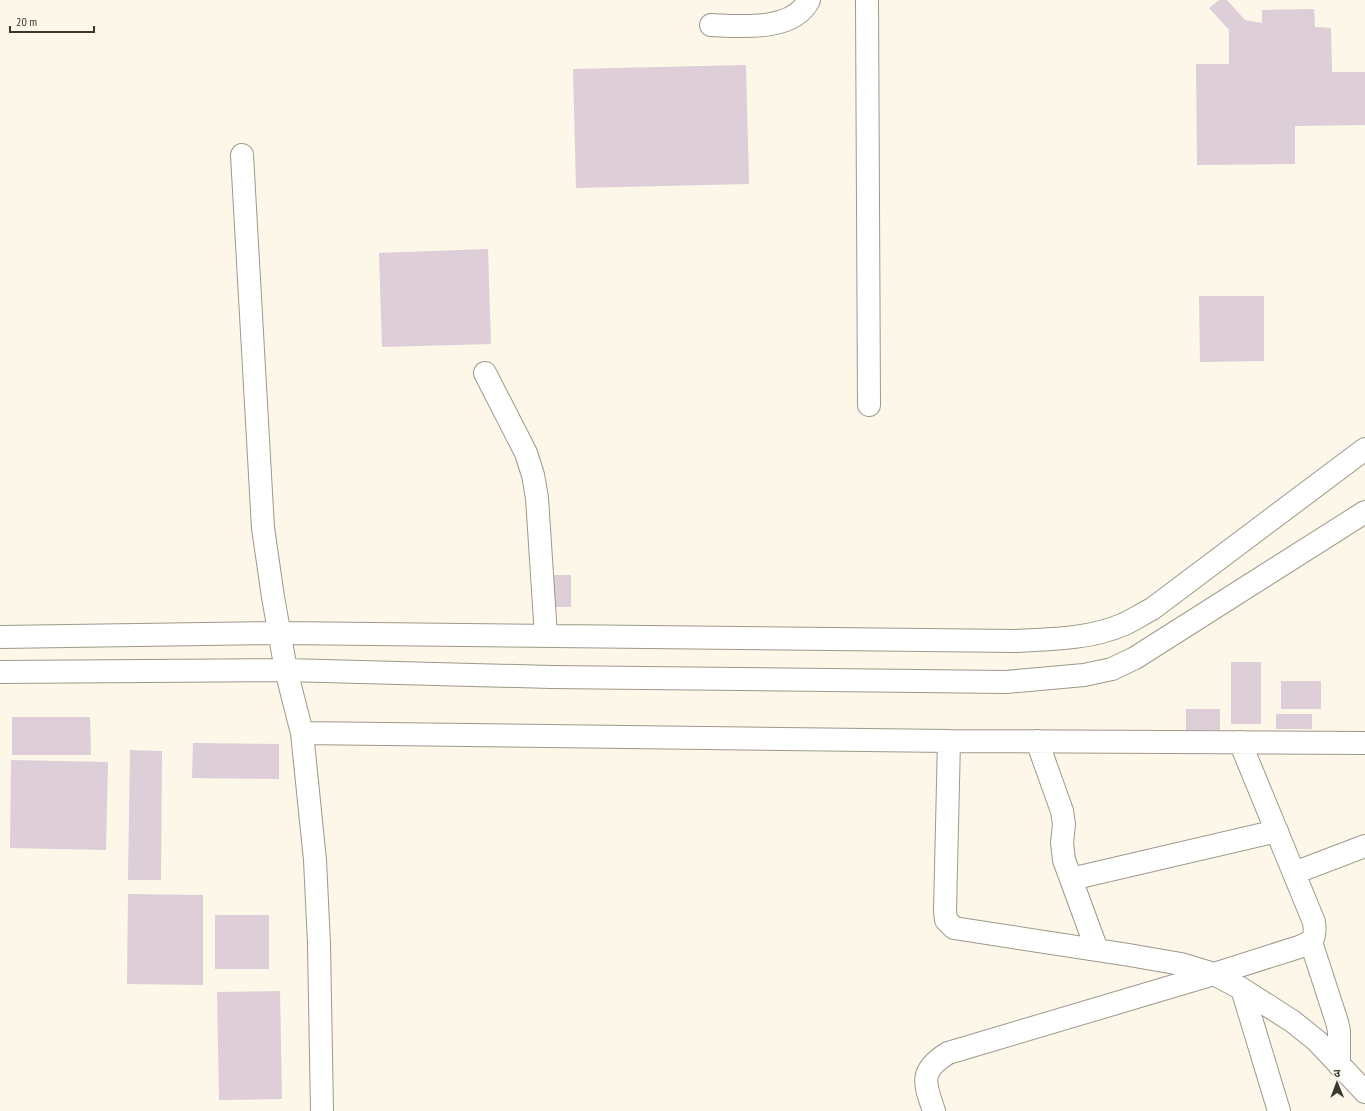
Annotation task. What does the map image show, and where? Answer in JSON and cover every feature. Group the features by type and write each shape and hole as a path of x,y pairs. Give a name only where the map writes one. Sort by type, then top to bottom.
{"street":[{"path":"711,25 753,27 775,23 795,16 804,9 808,0"},
{"path":"867,0 869,406"},
{"path":"242,155 263,528 286,670 302,733 315,860 319,944 322,1111"},
{"path":"485,373 526,453 533,475 537,498 546,636"},
{"path":"0,637 280,633 1016,641 1066,639 1099,633 1123,625 1152,609 1365,449"},
{"path":"0,672 286,670 551,677 990,682 1084,675 1112,669 1135,658 1365,512"},
{"path":"302,733 1365,743"},
{"path":"949,740 945,911 946,920 954,928 1182,964 1214,974 1242,989 1292,1021 1317,1041 1365,1092"},
{"path":"1037,741 1064,819 1062,850 1064,860 1097,950"},
{"path":"934,1111 926,1082 926,1075 936,1060 948,1053 1214,974 1311,942 1315,934 1314,922 1240,742"},
{"path":"1071,879 1277,831"},
{"path":"1294,873 1365,846"},
{"path":"1311,942 1337,1022 1339,1031 1339,1064"},
{"path":"1242,989 1279,1111"}],"building":[{"path":"1219,0 1227,0 1245,20 1262,23 1262,10 1314,9 1315,27 1331,28 1332,72 1365,72 1365,125 1295,126 1295,164 1197,165 1196,64 1229,64 1229,30 1209,8"},
{"path":"746,65 749,184 576,188 573,69"},
{"path":"488,249 491,344 382,347 379,253"},
{"path":"1199,296 1264,296 1264,361 1200,362"},
{"path":"553,575 571,575 571,607 553,607"},
{"path":"1231,662 1261,662 1261,724 1231,724"},
{"path":"1281,681 1321,681 1321,709 1281,709"},
{"path":"1186,709 1220,709 1220,730 1186,730"},
{"path":"1276,714 1312,714 1312,729 1276,729"},
{"path":"12,717 90,717 91,755 12,755"},
{"path":"193,743 279,744 279,779 192,778"},
{"path":"130,750 162,751 161,880 128,880"},
{"path":"11,760 108,762 106,850 10,848"},
{"path":"128,894 203,895 203,985 127,984"},
{"path":"215,915 269,915 269,969 215,969"},
{"path":"280,991 282,1099 219,1100 217,992"}]}
